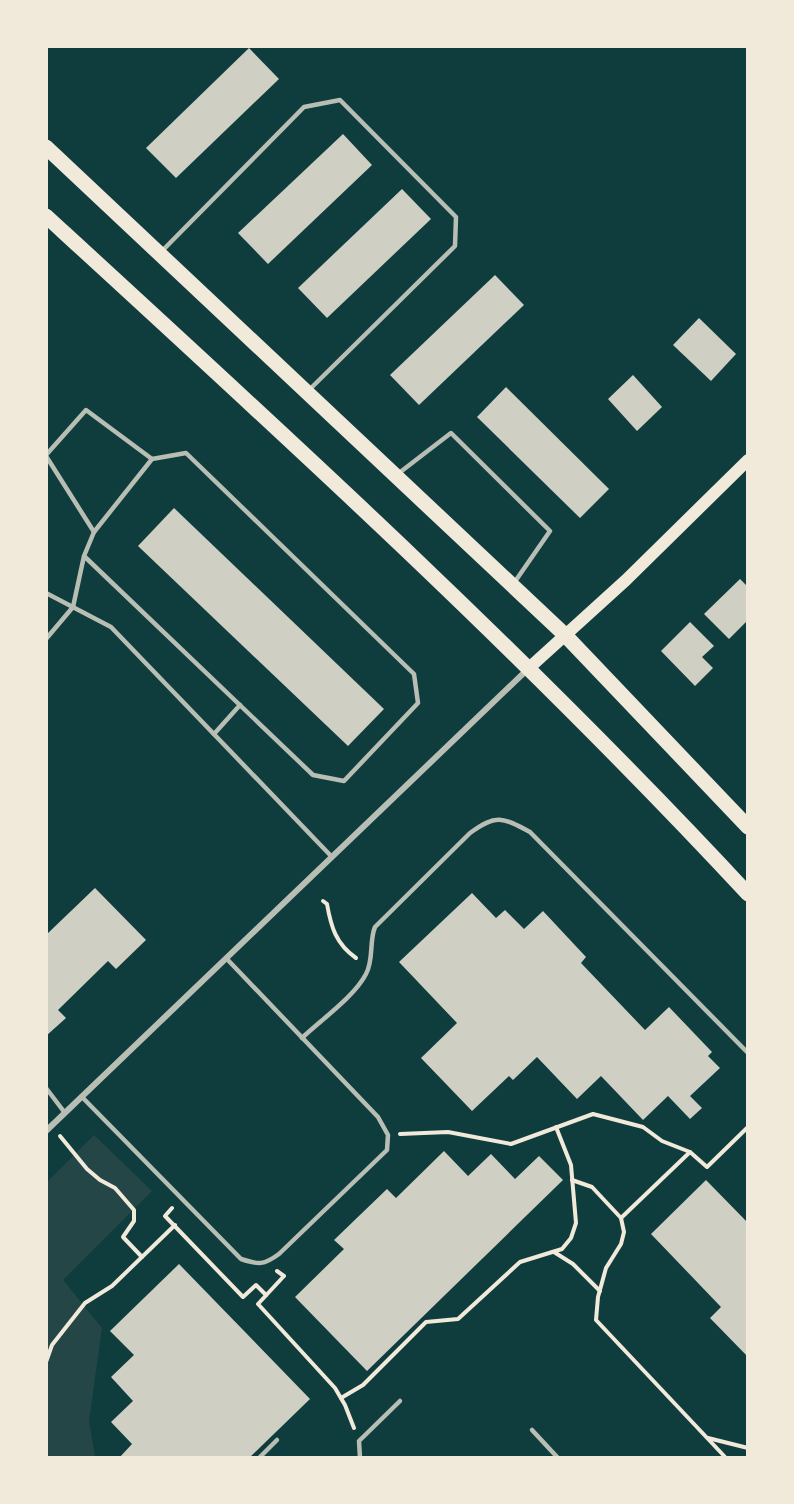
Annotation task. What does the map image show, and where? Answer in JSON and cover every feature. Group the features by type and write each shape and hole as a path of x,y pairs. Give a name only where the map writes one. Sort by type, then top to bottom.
{"main road":[{"path":"46,147 566,635 747,827"},
{"path":"46,216 350,496 529,668 640,779 747,894"},
{"path":"529,668 626,580 747,460"}],"street":[{"path":"49,1129 529,668"}],"lane":[{"path":"160,253 304,107 340,100 456,217 455,246 308,392"},
{"path":"94,532 46,455 86,410 152,459"},
{"path":"396,475 451,433 550,531 513,585"},
{"path":"46,639 73,607 84,556 94,532 152,459 186,453 414,674 418,703 344,781 313,775 84,556"},
{"path":"46,593 111,627 332,857"},
{"path":"214,734 240,705"},
{"path":"302,1038 354,990 367,973 375,927 470,833 486,822 496,819 513,823 530,832 747,1053"},
{"path":"82,1097 241,1259 255,1263 267,1262 279,1254 387,1150 388,1135 378,1117 226,958"},
{"path":"46,1088 65,1113"},
{"path":"360,1458 359,1441 400,1401"},
{"path":"532,1430 558,1458"},
{"path":"259,1458 277,1440"}],"path":[{"path":"323,901 327,904 335,936 346,951 369,966"},
{"path":"388,1135 448,1132 511,1144 593,1114 643,1127 663,1141 690,1152 707,1167 747,1127"},
{"path":"341,1398 363,1385 426,1322 458,1319 520,1262 562,1249 571,1238 576,1223 571,1165 556,1127"},
{"path":"49,1129 87,1169 100,1180 115,1188 134,1210 134,1221 123,1237 142,1257"},
{"path":"621,1218 690,1152"},
{"path":"572,1180 592,1187 621,1218 624,1232 621,1244 606,1268 596,1320 726,1458"},
{"path":"165,1216 243,1297 256,1285 266,1296"},
{"path":"46,1362 52,1345 85,1303 112,1286 175,1225"},
{"path":"554,1251 573,1264 600,1291"},
{"path":"267,1262 284,1276 258,1304 335,1388 359,1441"},
{"path":"706,1437 747,1448"}],"shaded area":[{"path":"94,1135 152,1191 63,1280 102,1328 89,1421 95,1457 47,1458 47,1182"}],"building":[{"path":"249,48 279,79 176,178 146,148"},
{"path":"343,134 372,165 268,264 238,233"},
{"path":"402,189 431,219 327,318 298,288"},
{"path":"495,275 524,305 419,405 390,375"},
{"path":"699,318 736,354 711,381 673,345"},
{"path":"633,375 662,407 637,431 608,399"},
{"path":"506,387 609,489 580,518 477,417"},
{"path":"174,508 384,709 348,746 138,546"},
{"path":"740,579 748,587 748,620 729,639 704,614"},
{"path":"690,622 714,646 702,657 713,668 695,686 661,651"},
{"path":"95,888 146,940 116,969 108,961 58,1010 66,1018 46,1036 46,935"},
{"path":"472,893 496,918 505,910 524,929 543,911 586,957 581,963 645,1030 669,1007 712,1052 708,1056 720,1068 690,1096 702,1108 690,1119 668,1096 643,1120 601,1076 577,1099 537,1057 513,1080 509,1076 472,1111 421,1058 457,1023 399,962"},
{"path":"444,1151 468,1176 491,1154 515,1179 539,1156 563,1180 367,1371 295,1297 344,1249 334,1240 387,1189 396,1198"},
{"path":"706,1180 748,1223 748,1357 710,1318 721,1307 651,1234"},
{"path":"179,1264 310,1399 249,1458 119,1458 132,1444 111,1422 133,1401 111,1377 134,1355 110,1331"}]}
